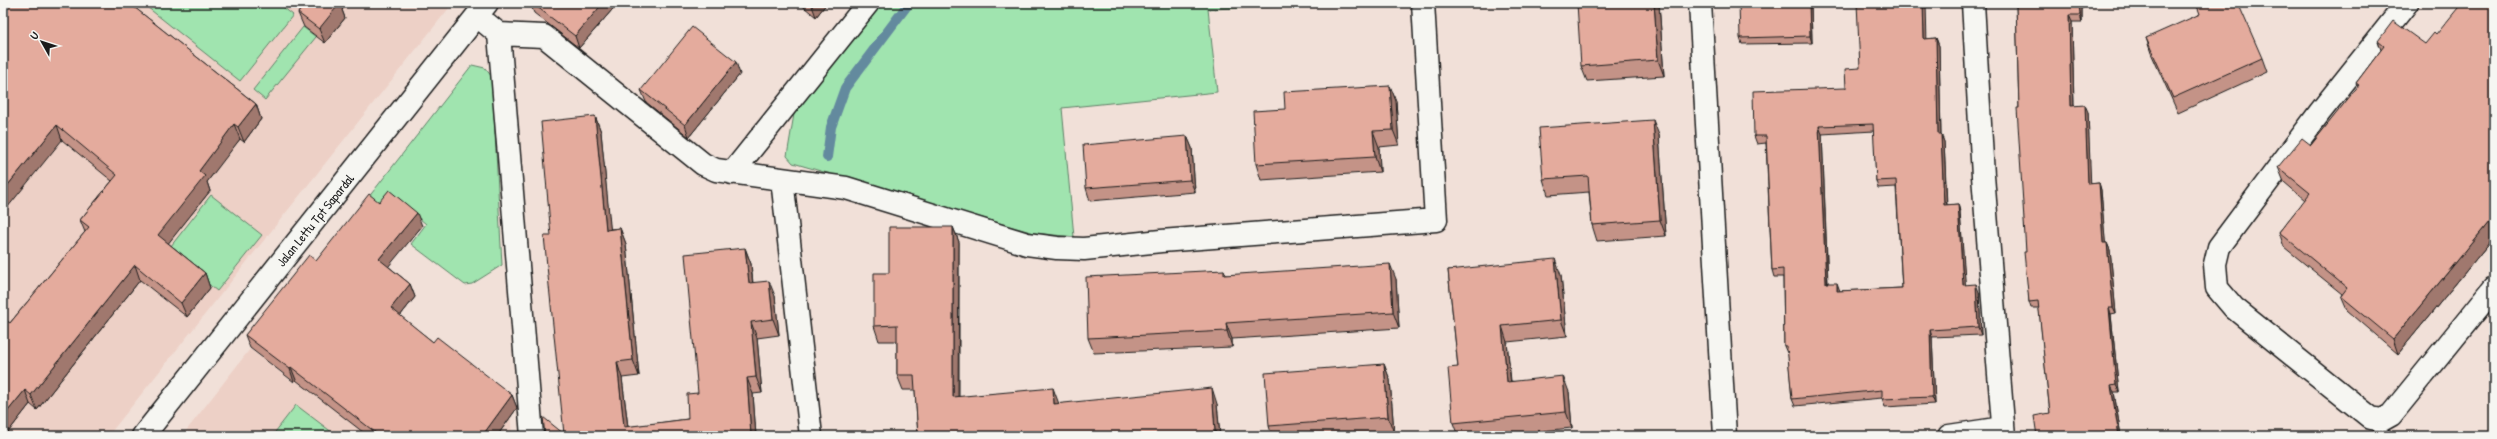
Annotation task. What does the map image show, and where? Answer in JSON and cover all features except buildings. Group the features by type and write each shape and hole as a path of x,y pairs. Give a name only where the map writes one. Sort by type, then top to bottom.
{"street":[{"path":"732,173 868,3"},
{"path":"499,34 544,36 704,164 732,173 846,188 1027,244 1057,248 1084,249 1161,241 1436,220 1424,3"},
{"path":"1700,3 1725,436"},
{"path":"1949,436 2003,432 1983,176 1973,3"},
{"path":"2407,3 2320,112 2218,247 2215,264 2217,288 2240,313 2371,418 2382,420 2391,416 2494,288"},
{"path":"482,9 499,34 532,436"},
{"name":"Jalan Lettu Tpt Sapardal","path":"143,436 482,9"},
{"path":"782,179 811,436"}],"shaded area":[{"path":"3,3 453,3 108,436 3,436"},
{"path":"361,298 509,399 512,436 182,436 250,349 294,383"}],"green space":[{"path":"142,3 278,3 293,15 240,81"},
{"path":"878,3 1392,3 1208,9 1217,92 1062,108 1074,237 1034,233 793,163 787,156 794,114 800,100"},
{"path":"303,27 316,37 265,100 253,90"},
{"path":"472,65 485,68 492,77 502,265 472,284 465,285 411,244 426,224 395,198 384,211 368,198"},
{"path":"211,195 262,235 217,291 167,251"},
{"path":"296,405 337,436 272,436"}],"waterway":[{"path":"827,157 831,127 845,88 909,3"}]}
